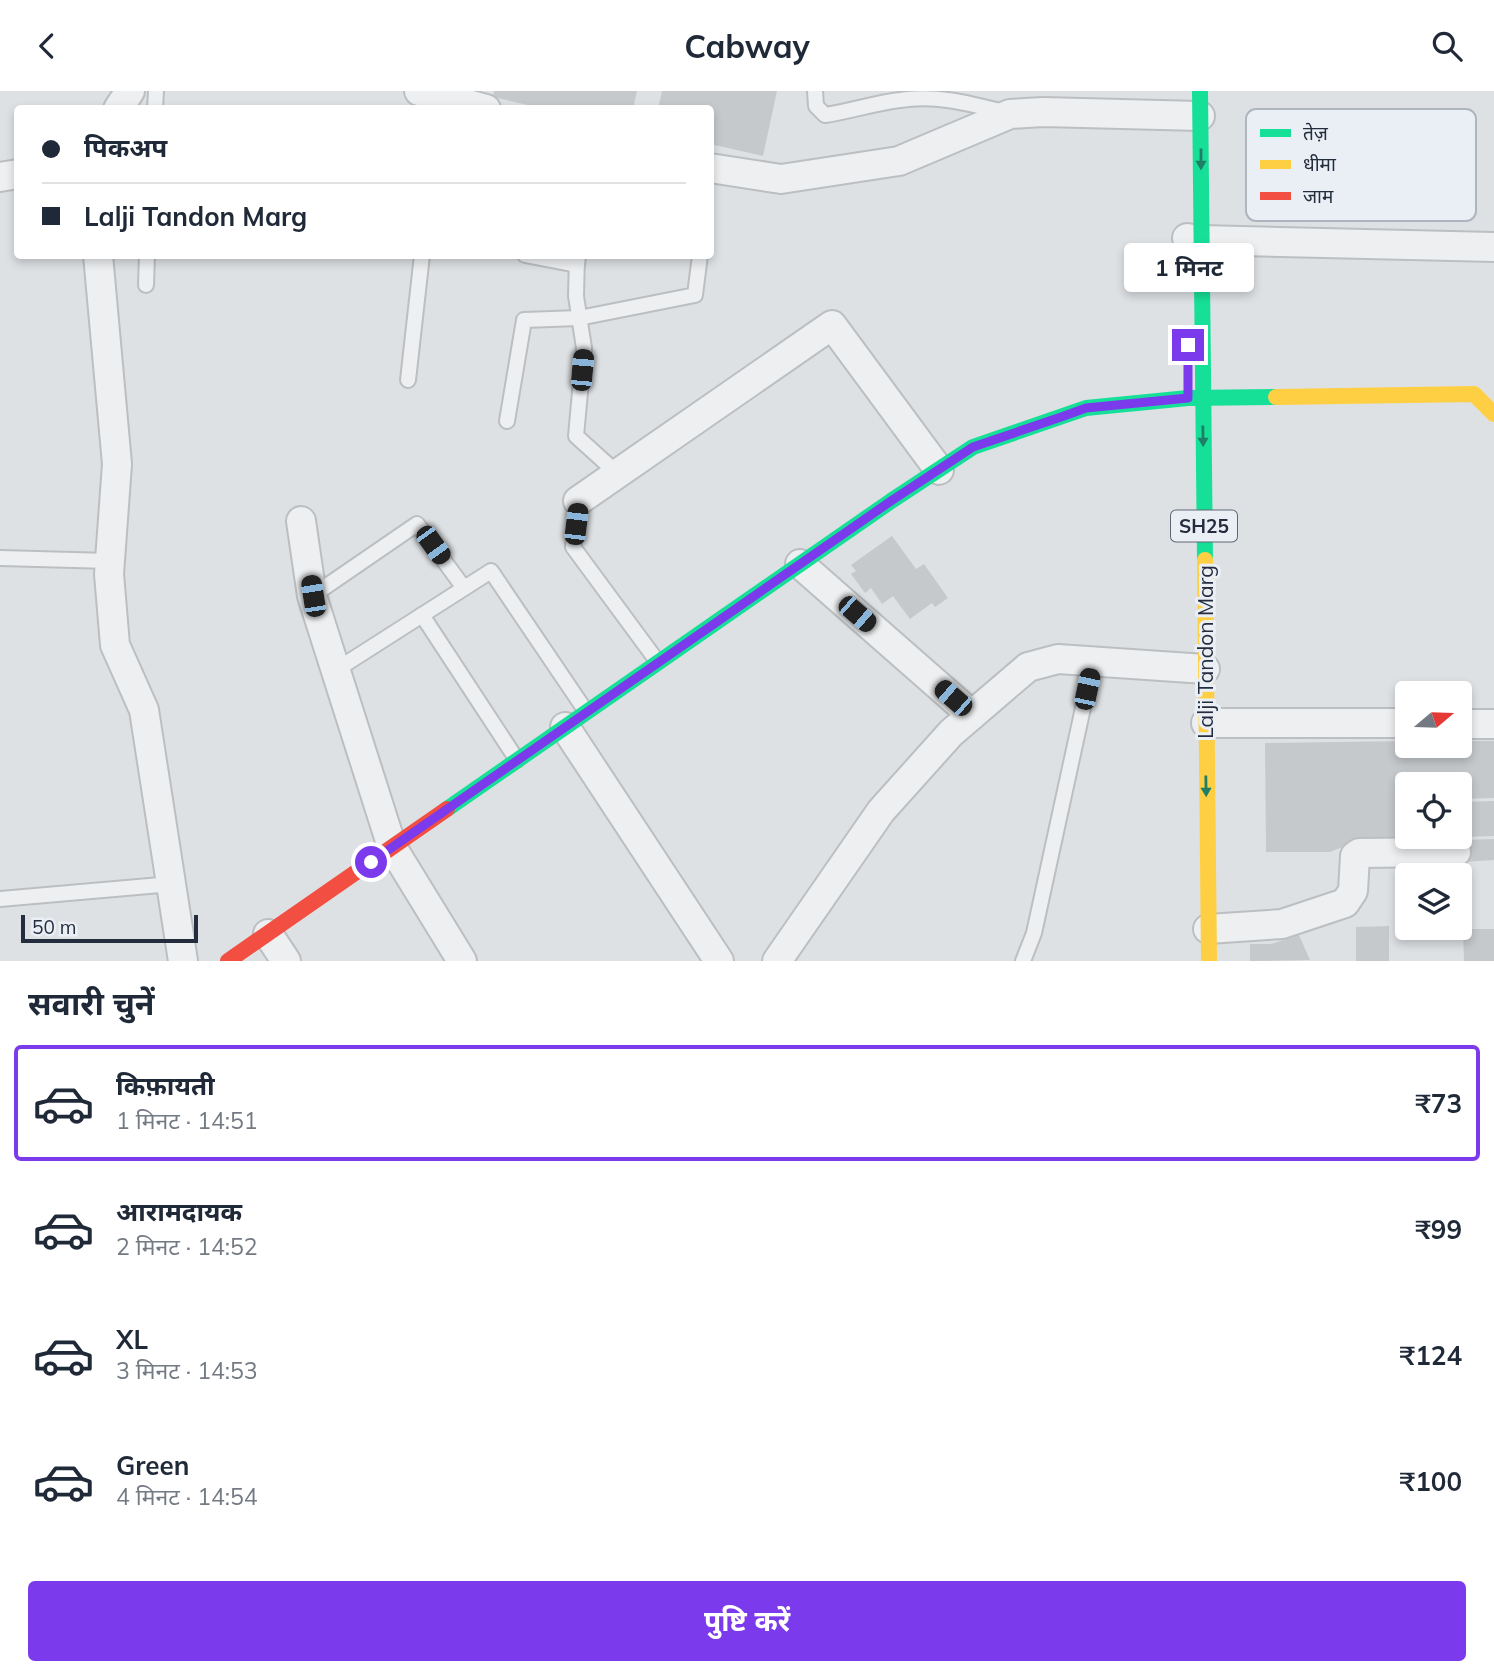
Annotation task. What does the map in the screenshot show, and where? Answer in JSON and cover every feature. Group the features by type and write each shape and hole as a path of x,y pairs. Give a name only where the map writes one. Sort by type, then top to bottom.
{"street":[{"path":"419,91 484,102"},
{"path":"714,168 781,179 899,161 1010,114 1193,103"},
{"name":"Lalji Tandon Marg","path":"1192,867 1198,668 1193,103"},
{"path":"1194,239 1494,247"},
{"path":"98,259 117,464 110,561 115,645 144,710 183,961"},
{"path":"578,501 832,325 939,470"},
{"path":"228,961 973,447 1086,408 1196,398 1474,394 1494,414"},
{"path":"301,521 313,596 392,847 462,961"},
{"path":"800,564 972,715"},
{"path":"777,961 881,811 951,733 1028,667 1058,659 1198,668"},
{"name":"Lalji Tandon Marg","path":"1198,668 1206,723 1198,928 1209,961"},
{"path":"576,719 719,961"},
{"path":"1206,723 1395,723"},
{"path":"1472,724 1494,724"},
{"path":"1198,928 1282,924 1345,903 1353,891 1355,856 1359,853 1456,854"},
{"path":"268,934 286,961"}],"lane":[{"path":"815,91 816,106 825,114 854,111 901,99 955,100 1010,114"},
{"path":"146,285 147,259"},
{"path":"408,380 422,259"},
{"path":"577,259 576,296 584,348 576,436 618,474"},
{"path":"507,421 524,320 579,318 695,295 700,259"},
{"path":"578,501 573,547 658,662"},
{"path":"313,596 417,524 464,588"},
{"path":"0,558 110,561"},
{"path":"336,670 491,571 576,719"},
{"path":"422,615 517,760"},
{"path":"1023,961 1034,933 1093,662"},
{"path":"0,899 172,884"}],"building":[{"path":"494,91 637,91 634,105 528,105 493,97"},
{"path":"662,91 777,91 763,156 714,145 714,105 659,105"},
{"path":"892,536 916,569 924,564 948,598 935,607 932,603 910,619 893,596 882,604 871,588 865,593 851,574 856,571 851,565"},
{"path":"1395,741 1395,758 1472,758 1472,741 1494,741 1494,798 1472,799 1472,772 1395,772 1395,846 1345,846 1330,852 1266,852 1265,743"},
{"path":"1494,801 1494,836 1472,837 1472,802"},
{"path":"1494,839 1494,860 1463,862 1462,849 1472,849 1472,840"},
{"path":"1449,858 1449,863 1398,863 1398,859"},
{"path":"1389,926 1389,961 1356,961 1356,927"},
{"path":"1472,929 1494,929 1494,961 1464,961 1463,940 1472,940"},
{"path":"1299,935 1310,960 1250,961 1250,944 1271,944"}],"traffic: fast":[{"path":"1200,91 1205,560"},
{"path":"447,809 973,447 1086,408 1188,398 1276,397"}],"traffic: slow":[{"path":"1276,397 1474,394 1494,414"},
{"path":"1205,560 1209,961"}],"traffic: jam":[{"path":"228,961 447,809"}],"route":[{"path":"371,862 973,447 1086,408 1188,398 1188,345"}]}
